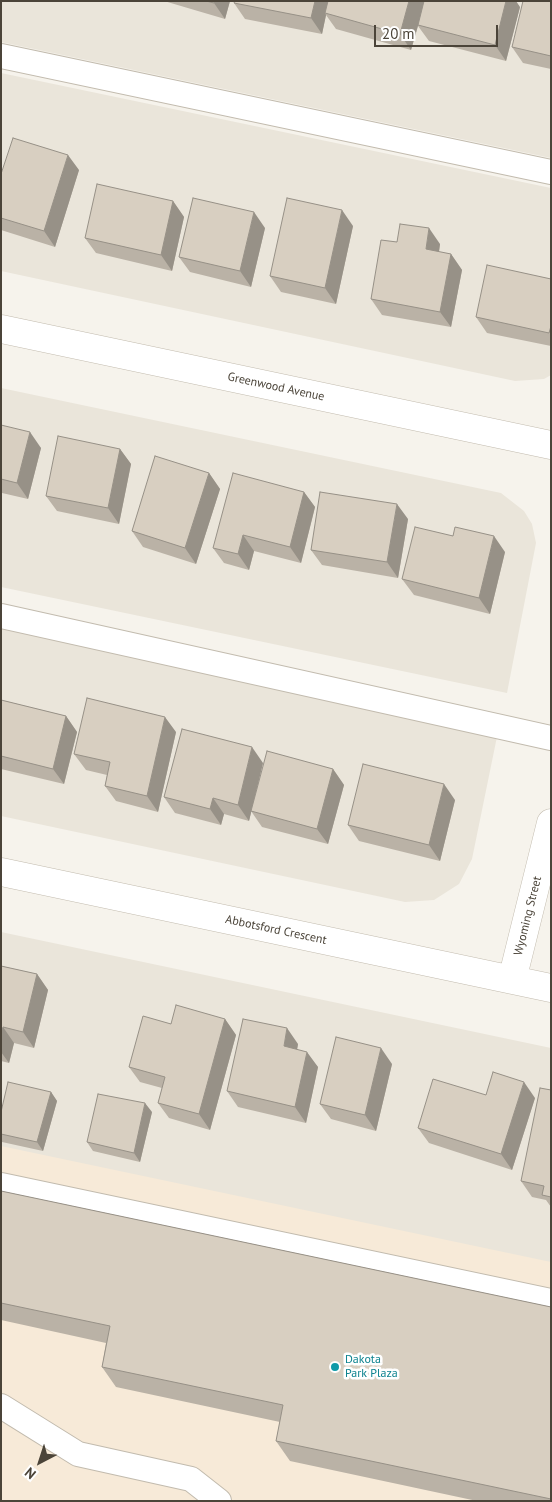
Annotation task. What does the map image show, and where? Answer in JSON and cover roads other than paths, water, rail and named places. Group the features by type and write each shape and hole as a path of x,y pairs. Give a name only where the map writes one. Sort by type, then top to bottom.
{"street":[{"name":"Greenwood Avenue","path":"1,330 551,445"},
{"name":"Wyoming Street","path":"512,980 551,823"},
{"name":"Abbotsford Crescent","path":"1,872 551,988"}],"lane":[{"path":"1,56 551,172"},
{"path":"1,616 551,738"},
{"path":"1,1185 551,1301"},
{"path":"1,1406 78,1454 191,1479 219,1501"}],"place":[{"name":"Dakota Park Plaza","path":"335,1367"}]}
